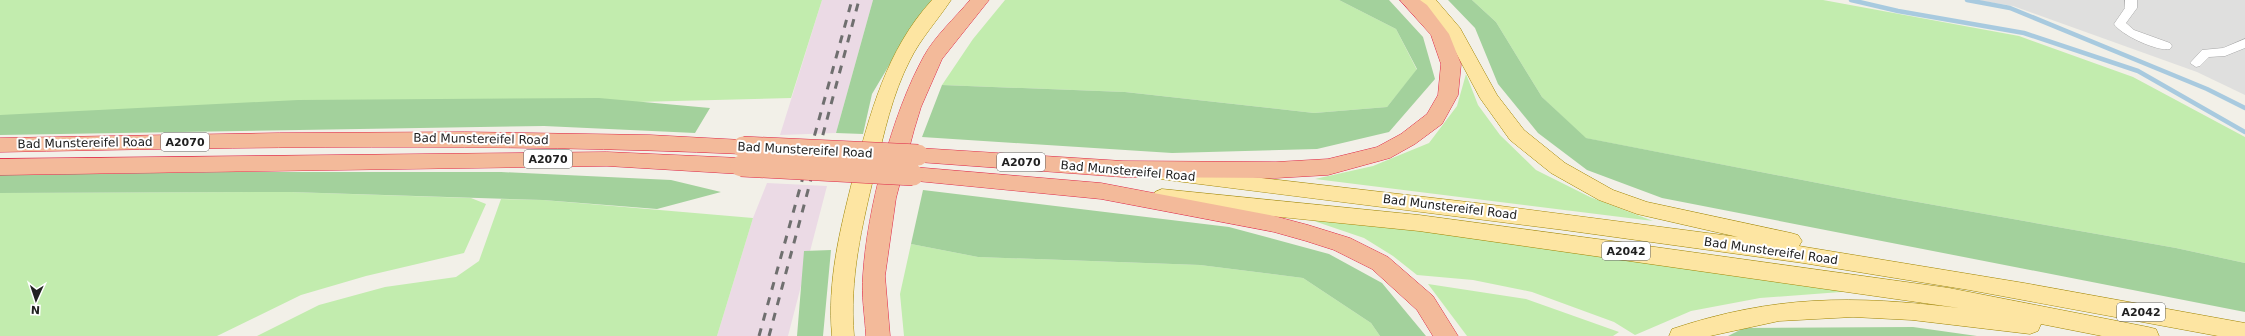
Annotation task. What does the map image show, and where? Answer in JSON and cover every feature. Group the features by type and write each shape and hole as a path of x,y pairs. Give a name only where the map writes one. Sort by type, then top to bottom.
{"highway":[{"path":"878,336 874,276 885,198 904,130 911,107 933,57 980,0"},
{"path":"1123,169 1282,170 1328,167 1383,153 1408,139 1435,119 1448,96 1451,64 1440,34 1420,9 1408,0"},
{"name":"Bad Munstereifel Road","path":"0,145 427,138 624,140 742,157"},
{"name":"Bad Munstereifel Road","path":"0,167 742,157 916,165 1123,169"},
{"name":"Bad Munstereifel Road","path":"916,165 1101,191"},
{"path":"1101,191 1274,224 1342,244 1380,263 1425,303 1446,336"}],"main road":[{"path":"843,336 842,282 855,212 876,128 887,91 900,62 931,11 942,0"},
{"path":"1427,0 1454,32 1489,98 1516,135 1558,168 1606,195 1644,209 1670,216 2037,293"},
{"name":"Bad Munstereifel Road","path":"1123,169 1425,204 1804,255 2037,293 2245,332"},
{"name":"Bad Munstereifel Road","path":"1101,191 1419,223 1612,249 1949,297 2148,336"},
{"path":"1680,336 1735,320 1795,310 1844,308 2141,336"}],"street":[{"path":"2131,0 2130,8 2120,24 2130,33 2166,46"},
{"path":"2196,63 2206,53 2225,52 2245,43"}],"shaded area":[{"path":"822,0 873,0 836,133 780,135"},
{"path":"1976,0 2245,0 2245,95 2197,72 2013,6"},
{"path":"767,183 827,186 788,336 717,336 753,218"}],"green space":[{"path":"0,0 822,0 791,98 0,118"},
{"path":"873,0 935,0 900,47 872,94 863,134 836,133"},
{"path":"1005,0 1339,0 1396,29 1417,70 1387,107 1314,113 1125,92 942,85 973,39"},
{"path":"1339,0 1389,0 1423,37 1435,79 1389,132 1317,149 1172,153 922,137 942,85 1125,92 1314,113 1387,107 1417,69 1396,29"},
{"path":"1448,0 1472,0 1496,22 1542,97 1586,138 1895,198 2176,248 2245,263 2245,312 1662,198 1587,170 1538,133 1498,84 1475,28"},
{"path":"1472,0 1823,0 2019,36 2133,77 2245,137 2245,263 2176,248 1895,198 1585,138 1542,97 1496,22"},
{"path":"1466,74 1478,105 1500,135 1536,170 1590,197 1653,221 1315,179 1373,166 1429,143 1457,106"},
{"path":"599,98 710,108 695,133 544,126 0,135 0,115 298,100"},
{"path":"230,172 501,172 671,180 721,192 657,209 543,200 290,192 0,193 0,175"},
{"path":"923,190 1229,227 1329,254 1382,283 1426,336 1380,336 1371,323 1303,278 1200,265 978,257 911,244"},
{"path":"290,192 471,198 486,204 464,253 366,276 301,295 217,336 0,336 0,193"},
{"path":"501,199 543,200 753,218 717,336 257,336 319,305 385,287 456,277 479,261"},
{"path":"1311,220 1515,241 1854,291 1760,298 1691,311 1635,335 1614,322 1532,292 1473,280 1417,275 1393,256 1364,238"},
{"path":"911,244 978,257 1200,265 1303,278 1371,323 1380,336 904,336 900,294"},
{"path":"831,250 823,336 797,336 804,251"},
{"path":"1428,284 1526,299 1619,332 1613,336 1467,336"},
{"path":"1913,327 1977,336 1728,336 1744,328"}],"waterway":[{"path":"1851,0 1898,11 2024,33 2138,71 2245,132"},
{"path":"1967,0 2010,8 2207,89 2245,108"}],"railway":[{"path":"759,336 852,0"},
{"path":"769,336 859,0"}]}
